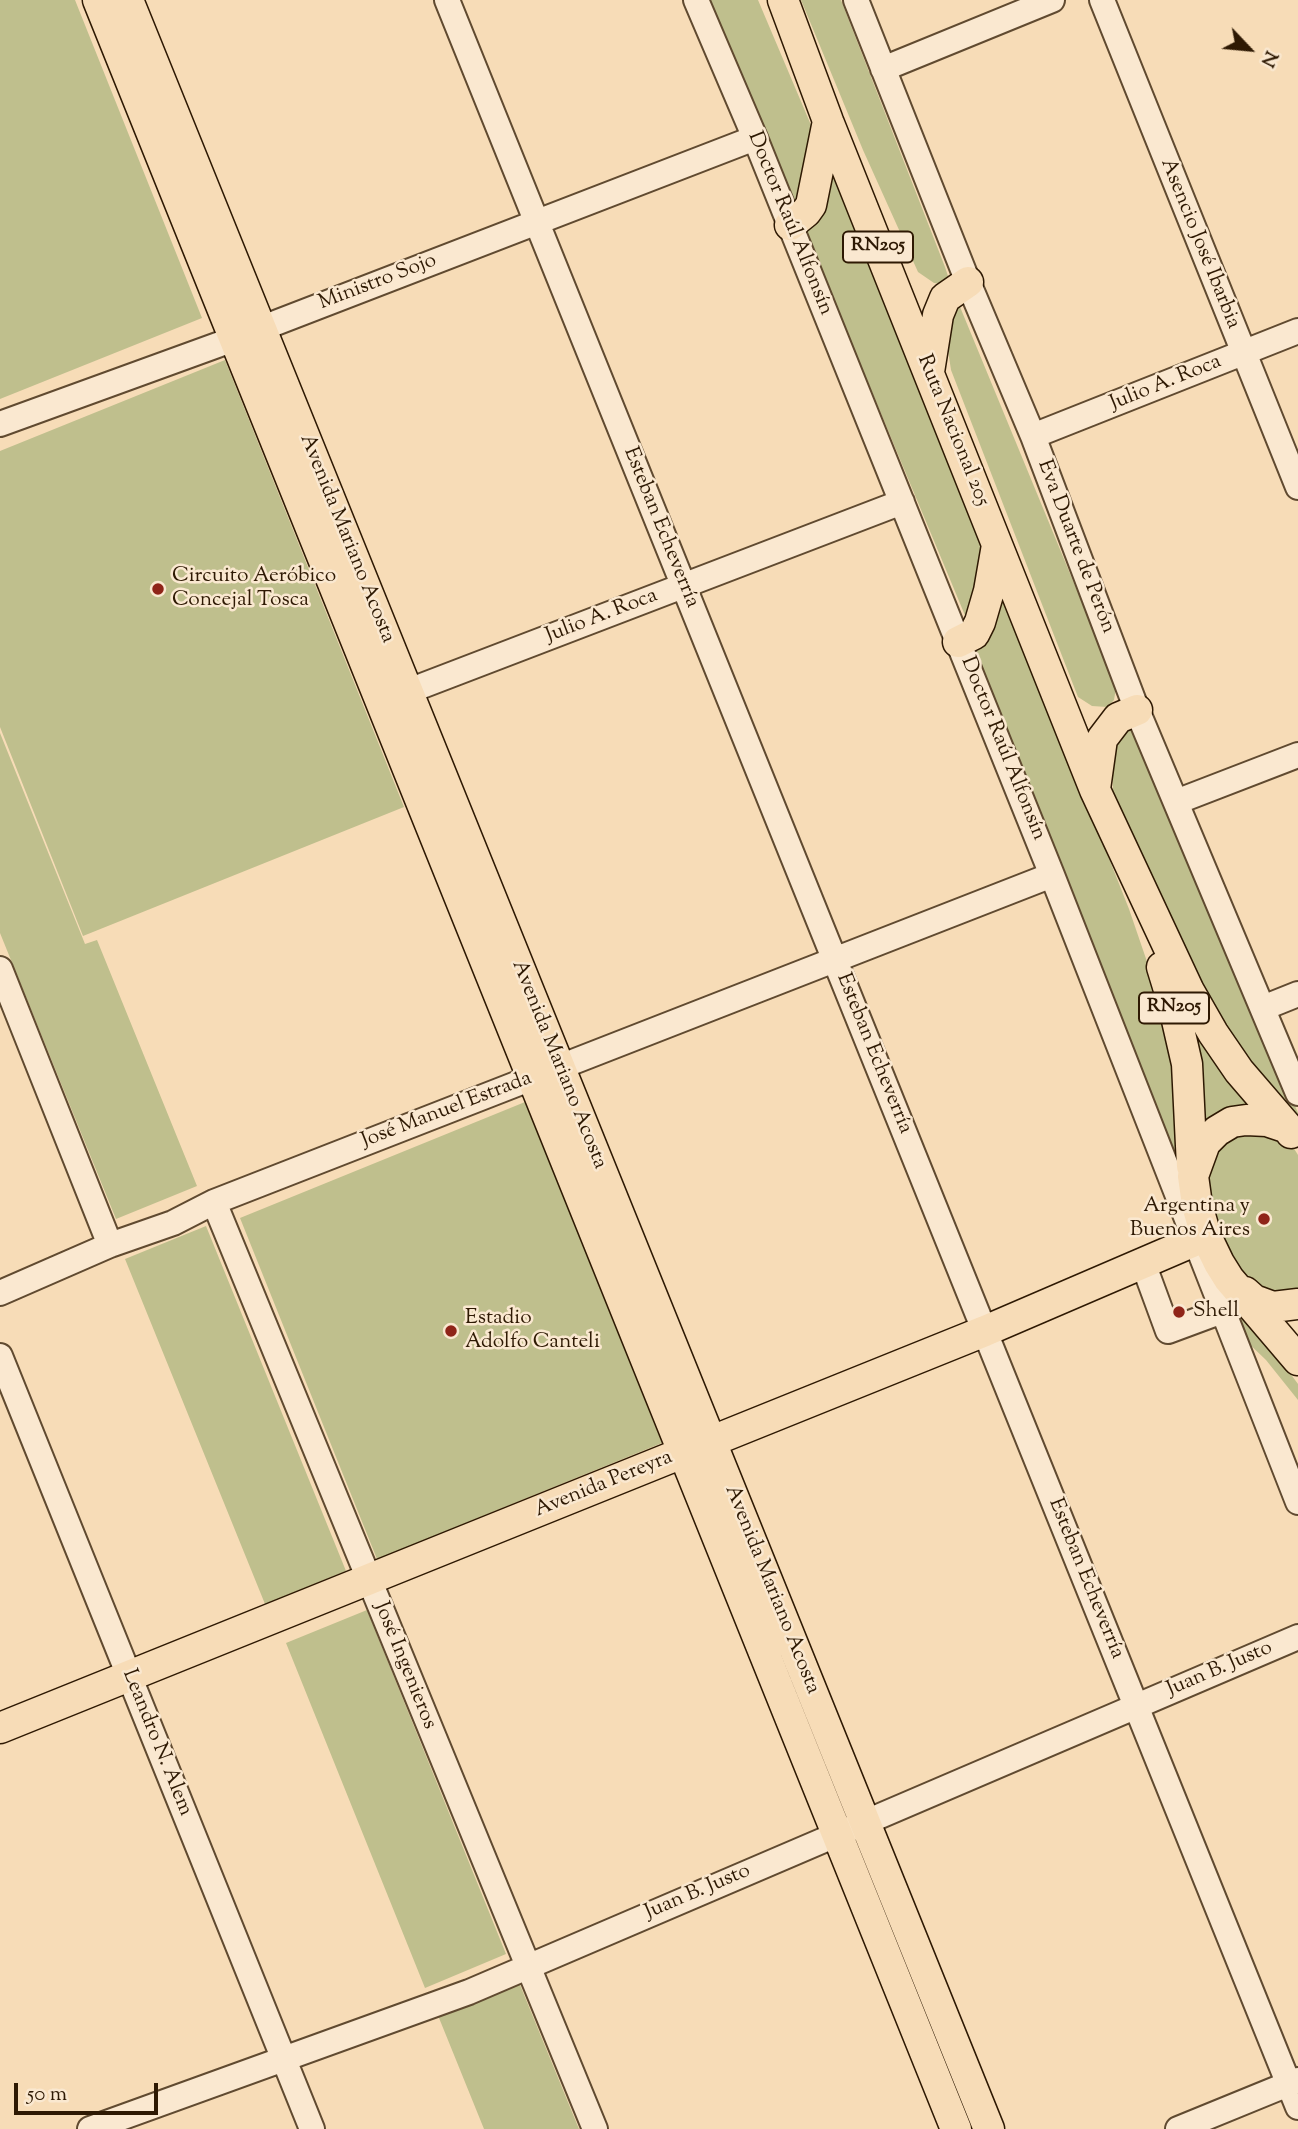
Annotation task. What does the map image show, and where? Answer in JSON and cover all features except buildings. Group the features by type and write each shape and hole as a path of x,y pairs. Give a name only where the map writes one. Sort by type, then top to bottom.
{"main road":[{"name":"Avenida Mariano Acosta","path":"98,0 248,334"},
{"name":"Avenida Mariano Acosta","path":"128,0 248,334 394,697 532,1078 956,2129"},
{"name":"Ruta Nacional 205","path":"784,4 828,121 1095,790 1121,848 1189,991 1213,1033 1239,1071 1293,1135"},
{"path":"790,225 811,205 828,121"},
{"path":"929,373 938,315 945,298 968,282"},
{"path":"958,642 974,634 980,622 989,591 997,544"},
{"name":"Avenida Mariano Acosta","path":"394,697 560,1067 989,2129"},
{"path":"1095,790 1102,739 1118,718 1137,710"},
{"name":"Ruta Nacional 205","path":"1121,848 1173,1003 1187,1064 1193,1176 1200,1239 1228,1279 1298,1360"},
{"name":"Ruta Nacional 205","path":"1193,1176 1205,1143 1231,1122 1267,1121 1293,1135"},
{"name":"Avenida Pereyra","path":"0,1728 985,1331 1200,1239"},
{"name":"Ruta Nacional 205","path":"1228,1279 1254,1300 1273,1307 1298,1304"}],"street":[{"name":"Esteban Echeverría","path":"447,0 1136,1706 1293,2082 1298,2107"},
{"name":"Doctor Raúl Alfonsín","path":"696,0 755,138 1200,1239 1222,1311 1298,1503"},
{"name":"Eva Duarte de Perón","path":"856,0 968,282 1033,436 1137,710 1298,1093"},
{"path":"884,69 1052,0"},
{"name":"Asencio José Ibarbia","path":"1102,0 1298,487"},
{"name":"Ministro Sojo","path":"0,425 248,334 755,138"},
{"name":"Julio A. Roca","path":"1033,436 1298,331"},
{"name":"Julio A. Roca","path":"394,697 902,502"},
{"path":"1176,802 1298,754"},
{"name":"José Manuel Estrada","path":"0,1293 110,1245 173,1223 214,1202 1052,875"},
{"path":"0,970 110,1245"},
{"path":"1263,1008 1298,994"},
{"name":"José Ingenieros","path":"214,1202 594,2129"},
{"path":"1143,1263 1168,1331 1222,1311"},
{"name":"Leandro N. Alem","path":"0,1356 312,2129"},
{"name":"Juan B. Justo","path":"90,2129 469,1992 1298,1637"},
{"path":"1178,2129 1293,2082"}],"green space":[{"path":"0,0 75,0 202,318 0,399"},
{"path":"705,0 758,0 819,144 792,211"},
{"path":"801,0 841,0 945,267 948,276 943,284 934,283 918,272 863,150"},
{"path":"831,157 987,539 969,625 805,231"},
{"path":"958,302 1111,673 1116,688 1114,700 1107,707 1092,706 1078,697 951,370 946,337"},
{"name":"Circuito Aeróbico Concejal Tosca","path":"225,360 404,807 83,936 0,727 0,451"},
{"path":"1000,583 1129,909 1156,988 1171,1051 1184,1191 969,648"},
{"path":"1129,719 1298,1113 1298,1131 1212,1021 1113,794 1112,752"},
{"path":"0,733 85,944 97,940 197,1186 116,1219 0,933"},
{"path":"1176,974 1272,1116 1202,1136"},
{"name":"Estadio Adolfo Canteli","path":"525,1102 662,1443 377,1559 240,1218"},
{"path":"1262,1129 1293,1147 1298,1155 1298,1295 1251,1289 1220,1247 1204,1167 1229,1134"},
{"path":"206,1226 346,1571 265,1604 125,1259"},
{"path":"1226,1297 1298,1384 1298,1400 1266,1360 1242,1337"},
{"path":"367,1610 506,1954 425,1988 286,1643"},
{"path":"518,1980 579,2129 484,2129 437,2013"}],"place":[{"name":"Circuito Aeróbico Concejal Tosca","path":"158,589"},
{"name":"Argentina y Buenos Aires","path":"1264,1219"},
{"name":"Shell","path":"1179,1312"},
{"name":"Estadio Adolfo Canteli","path":"451,1331"}]}
